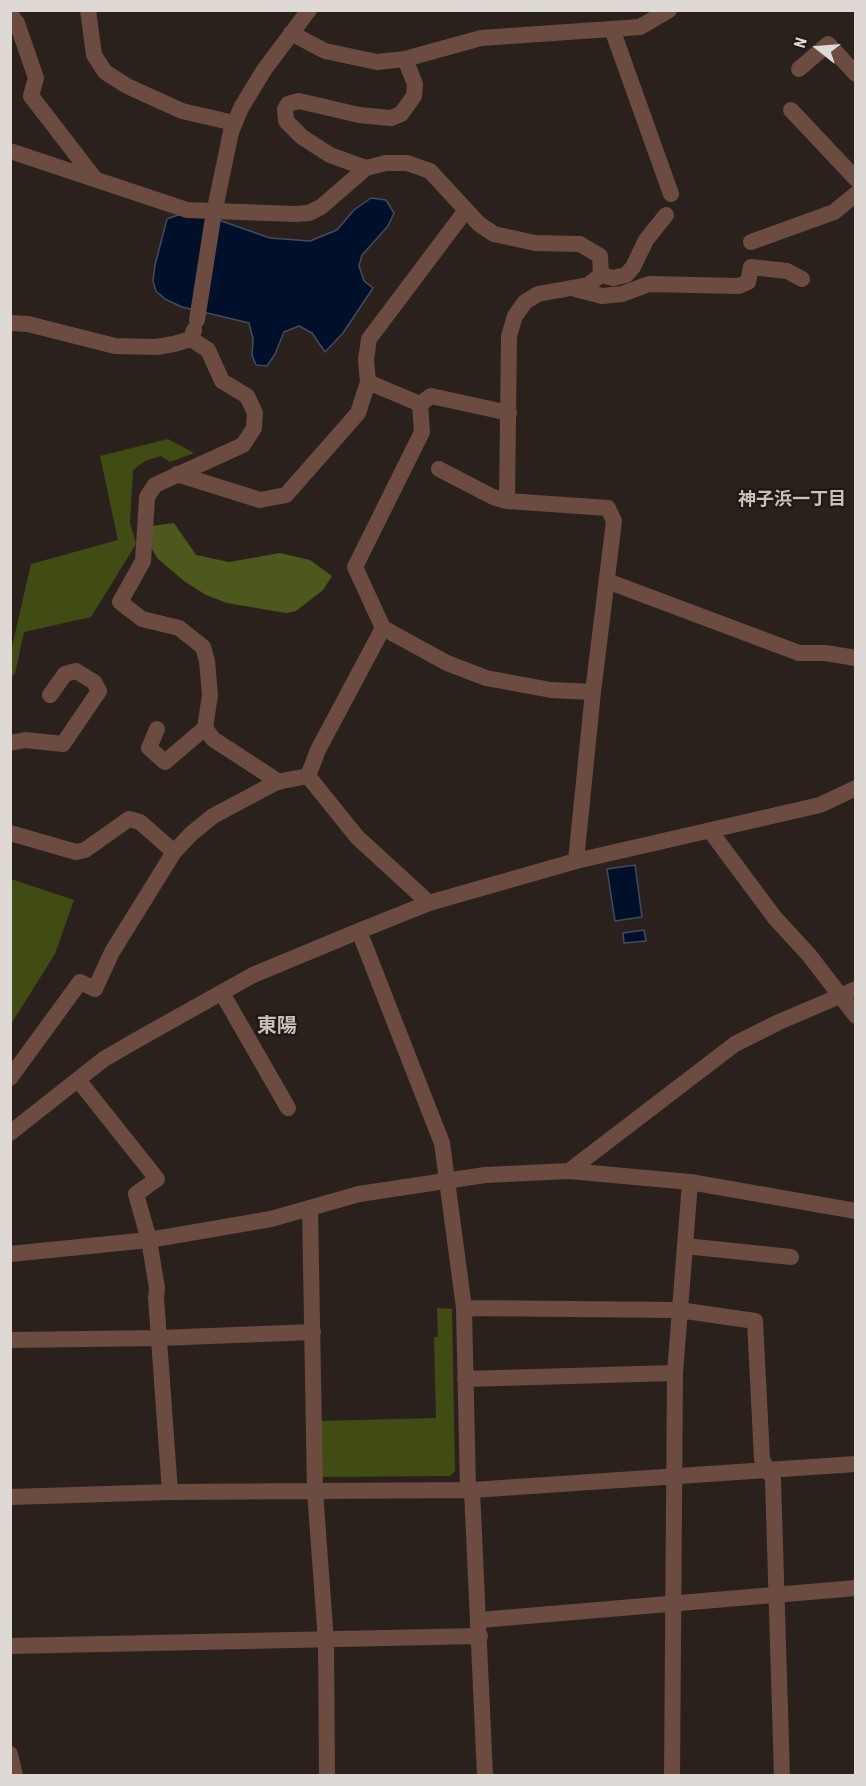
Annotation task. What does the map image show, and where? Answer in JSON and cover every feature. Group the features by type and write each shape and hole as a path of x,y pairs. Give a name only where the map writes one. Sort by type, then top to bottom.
{"street":[{"path":"88,10 94,55 105,72 127,86 182,111 233,128"},
{"path":"191,339 198,320 213,218 233,128 264,70 309,10"},
{"path":"291,33 306,43 340,56 377,62 405,59 481,38 640,27 669,10"},
{"path":"10,14 17,23 36,78 31,96 96,179"},
{"path":"612,29 671,194"},
{"path":"799,69 828,44 855,74"},
{"path":"366,168 330,155 302,137 286,122 285,109 288,104 299,101 359,115 391,118 401,114 414,96 415,84 405,59"},
{"path":"791,110 855,179"},
{"path":"10,151 186,210 295,214 309,213 321,207 366,168 386,163 407,163 430,171 479,225 512,240 580,244 600,256 601,275"},
{"path":"751,242 834,212 855,194"},
{"path":"177,474 260,500 286,495 358,413 368,382 366,360 369,339 465,210"},
{"path":"601,275 613,278 626,275 633,267 646,240 666,215"},
{"path":"575,289 602,296 622,294 649,284 739,286 748,282 751,267 788,271 802,279"},
{"path":"507,501 509,336 515,316 525,302 538,294 575,289 588,285 601,275"},
{"path":"10,323 28,324 115,346 156,347 191,339 208,350 222,381 247,396 255,413 254,428 243,445 155,485 147,497 143,561 120,602 142,619 179,628 203,647 207,661 210,695 206,728 213,739 279,782"},
{"path":"368,382 420,404"},
{"path":"420,404 431,396 509,412"},
{"path":"420,404 422,432 355,567 383,628 447,663 486,678 551,690 593,692"},
{"path":"439,469 493,498 608,508 615,521 593,692 576,861"},
{"path":"607,581 799,653 825,653 855,658"},
{"path":"308,776 318,750 383,628"},
{"path":"10,743 25,740 63,744 99,691 94,682 76,671 65,674 50,695"},
{"path":"157,729 149,748 165,762 206,728"},
{"path":"10,1078 80,982 95,989 112,952 174,852 190,834 213,816 279,782 308,776"},
{"path":"308,776 357,837 429,903"},
{"path":"10,1133 29,1116 79,1081 104,1059 253,975 359,931 429,903 576,861 711,832 820,805 855,788"},
{"path":"10,844 58,859 74,860 129,819 140,822 174,852"},
{"path":"711,832 855,1016"},
{"path":"10,833 76,852 85,850"},
{"path":"359,931 442,1143 445,1181 464,1308 465,1379 480,1628 485,1776"},
{"path":"569,1171 735,1044 855,989"},
{"path":"222,993 288,1108"},
{"path":"79,1081 157,1179 136,1194 149,1240 157,1288 170,1492"},
{"path":"10,1254 149,1240 271,1219 359,1194 485,1174 569,1171 690,1182 855,1211"},
{"path":"672,1776 672,1604 677,1475 675,1373 690,1182"},
{"path":"310,1208 314,1332 315,1491 326,1642 327,1776"},
{"path":"685,1246 791,1257"},
{"path":"464,1308 679,1310 755,1321 762,1459 773,1479 782,1776"},
{"path":"10,1340 159,1338 314,1332"},
{"path":"465,1379 675,1373"},
{"path":"10,1497 170,1492 470,1490 855,1464"},
{"path":"10,1646 200,1641 326,1642 480,1628 672,1604 855,1588"},
{"path":"10,1754 15,1776"}],"green space":[{"path":"168,439 194,453 170,462 161,456 145,461 133,470 130,523 136,544 91,617 24,632 15,673 11,678 11,651 31,564 118,540 100,456"},
{"path":"174,523 196,555 229,562 280,553 310,560 332,576 323,590 296,611 286,613 227,603 206,595 184,581 158,559 150,546 152,526"},
{"path":"11,879 74,900 55,954 11,1024"},
{"path":"437,1308 452,1309 455,1471 450,1476 320,1477 319,1421 436,1418 434,1337 438,1337"}],"water":[{"path":"371,198 386,200 394,213 388,226 362,255 359,266 364,281 373,288 343,333 325,352 312,333 299,326 284,332 267,366 256,365 252,355 253,339 249,323 182,307 165,299 156,291 153,281 155,265 167,219 178,215 213,218 270,238 310,241 337,230 354,210"},
{"path":"635,865 642,917 615,921 607,869"},
{"path":"644,930 646,941 624,943 623,933"}],"district":[{"name":"神子浜一丁目","path":"792,500"},
{"name":"東陽","path":"277,1027"}]}
